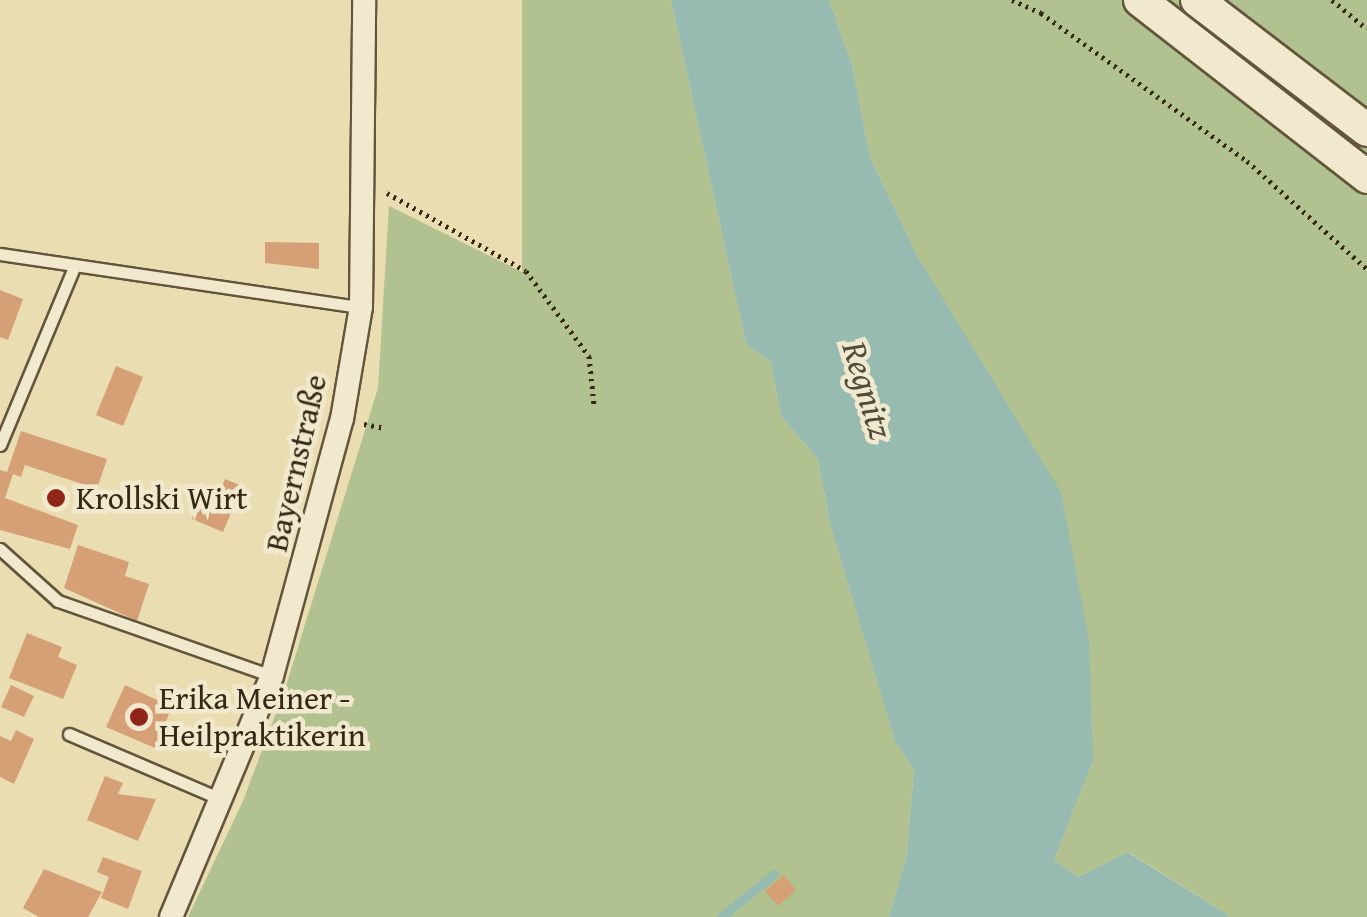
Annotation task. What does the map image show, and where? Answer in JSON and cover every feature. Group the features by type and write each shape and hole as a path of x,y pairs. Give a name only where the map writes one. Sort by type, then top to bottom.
{"main road":[{"path":"1140,0 1367,177"},
{"path":"1196,0 1367,130"}],"street":[{"name":"Bayernstraße","path":"171,917 225,800 272,676 321,510 361,307 367,182 364,0"}],"lane":[{"path":"0,254 74,268 361,307"},
{"path":"0,445 74,268"},
{"path":"0,550 58,601 272,676"},
{"path":"69,734 225,800"}],"path":[{"path":"1012,0 1041,13 1248,161 1367,269"},
{"path":"1332,0 1367,28"},
{"path":"367,182 526,271 589,356 594,404"}],"green space":[{"path":"522,0 671,0 746,344 771,362 781,416 818,459 830,524 895,740 914,769 907,854 889,917 188,917 243,801 286,686 378,388 389,206 522,272"},
{"path":"829,0 1367,0 1367,917 1231,917 1129,852 1078,877 1054,860 1093,761 919,259 870,157 852,65"}],"water":[{"name":"Regnitz","path":"671,0 829,0 852,65 870,157 919,259 1061,492 1089,640 1093,761 1054,860 1078,877 1128,852 1231,917 889,917 907,854 914,769 895,741 830,524 818,459 781,416 771,362 746,344"}],"building":[{"path":"265,242 319,243 319,269 265,263"},
{"path":"0,290 23,299 8,340 0,337"},
{"path":"116,366 143,377 123,426 96,415"},
{"path":"21,431 107,459 97,489 25,465 21,477 13,474 5,498 78,525 70,549 0,530 0,470 7,472"},
{"path":"225,479 242,486 223,532 192,519 207,484 221,489"},
{"path":"78,545 129,562 125,576 149,584 137,621 64,588"},
{"path":"27,633 62,647 58,657 77,665 63,699 9,678"},
{"path":"11,685 34,696 24,717 1,707"},
{"name":"Erika Meiner - Heilpraktikerin","path":"125,685 172,707 155,748 106,727"},
{"path":"16,730 34,739 14,784 0,777 0,736 11,741"},
{"path":"105,776 123,783 118,794 156,799 138,841 87,820"},
{"path":"103,857 142,871 128,909 101,898 109,877 97,872"},
{"path":"44,869 102,892 88,917 39,917 23,908"},
{"path":"784,875 796,890 778,906 765,891"}],"waterway":[{"path":"721,917 774,874"}],"place":[{"name":"Krollski Wirt","path":"56,498"},
{"name":"Erika Meiner - Heilpraktikerin","path":"139,717"}]}
